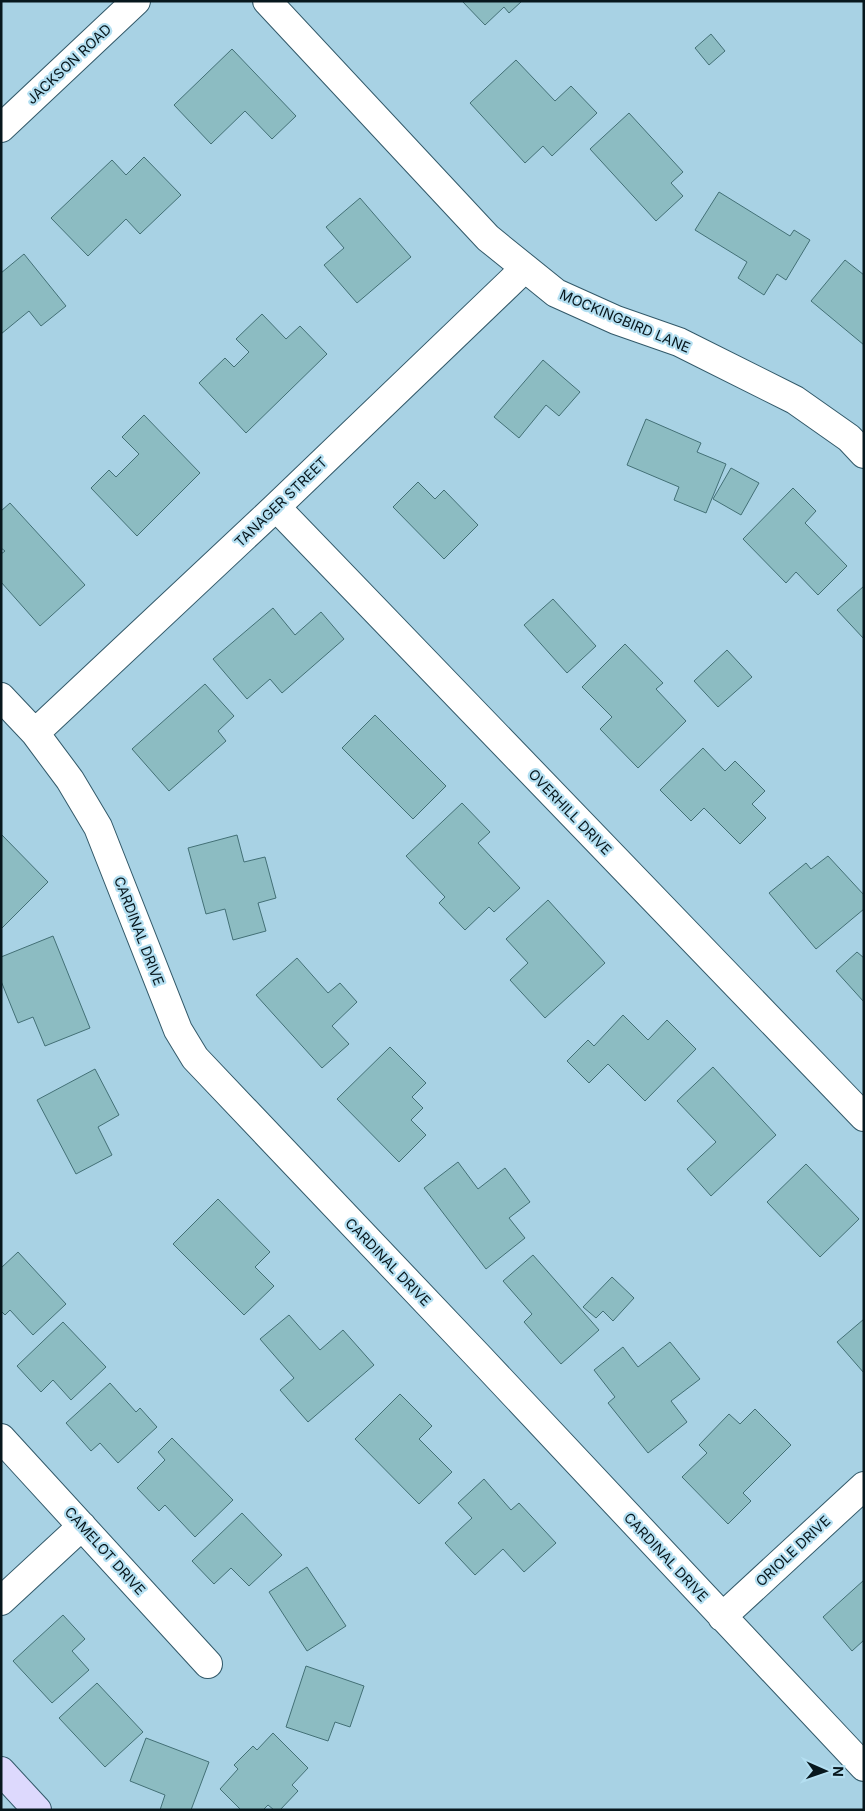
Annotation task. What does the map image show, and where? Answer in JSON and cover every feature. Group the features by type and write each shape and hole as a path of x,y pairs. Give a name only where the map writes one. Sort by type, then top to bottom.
{"main road":[{"path":"1,1771 37,1810"}],"street":[{"name":"JACKSON ROAD","path":"1,128 136,1"},
{"name":"MOCKINGBIRD LANE","path":"267,1 488,238 524,269 556,293 616,320 679,342 795,400 849,438 864,454"},
{"name":"TANAGER STREET","path":"35,733 276,507 524,269"},
{"name":"OVERHILL DRIVE","path":"276,507 864,1117"},
{"name":"CARDINAL DRIVE","path":"1,698 35,733 70,780 98,827 178,1030 195,1058 864,1768"},
{"name":"CAMELOT DRIVE","path":"1,1438 208,1664"},
{"name":"ORIOLE DRIVE","path":"722,1617 864,1486"},
{"path":"1,1601 82,1526"}],"building":[{"path":"462,1 522,1 509,13 504,7 485,25"},
{"path":"711,34 725,51 709,65 695,48"},
{"path":"232,49 296,116 272,139 245,111 211,144 174,105"},
{"path":"516,60 555,101 571,86 597,113 552,156 543,146 525,163 470,103"},
{"path":"629,113 683,172 671,183 683,196 656,221 590,149"},
{"path":"144,157 181,195 140,234 126,219 88,256 51,218 112,160 126,175"},
{"path":"719,192 790,236 794,230 810,240 786,280 777,274 764,295 738,278 747,262 695,230"},
{"path":"360,198 411,257 357,303 324,265 344,248 326,227"},
{"path":"24,254 66,306 41,326 29,311 1,334 1,273"},
{"path":"845,260 864,275 864,345 811,301"},
{"path":"262,314 286,339 300,326 327,354 246,433 199,383 225,358 234,367 249,352 236,339"},
{"path":"543,360 580,392 559,416 546,405 519,438 494,417"},
{"path":"144,415 200,473 137,536 91,488 109,470 116,477 139,454 122,437"},
{"path":"646,419 701,443 697,452 726,464 706,513 674,500 679,487 627,465"},
{"path":"731,468 759,483 741,515 713,499"},
{"path":"418,482 435,499 444,490 478,525 444,559 393,507"},
{"path":"793,488 816,511 805,523 847,566 818,595 796,572 786,583 743,539"},
{"path":"10,503 85,585 40,626 1,582 1,554 5,551 1,548 1,511"},
{"path":"864,586 864,639 837,610"},
{"path":"553,599 596,646 567,673 524,625"},
{"path":"273,608 295,635 321,612 344,639 282,693 270,679 247,699 213,659"},
{"path":"625,644 663,683 656,689 686,721 638,768 600,729 612,717 582,687"},
{"path":"727,650 752,677 718,707 694,681"},
{"path":"205,684 234,716 218,731 226,741 169,791 132,749"},
{"path":"375,715 446,786 413,819 342,748"},
{"path":"703,748 725,771 735,761 765,791 752,804 766,818 740,844 704,808 691,821 660,790"},
{"path":"462,803 490,832 478,843 520,888 494,912 489,907 465,930 439,903 445,897 406,856"},
{"path":"1,834 48,882 1,929"},
{"path":"237,835 244,862 265,857 276,898 258,903 266,931 233,940 225,909 206,914 188,848"},
{"path":"828,856 864,895 864,909 816,949 769,893 806,863 811,869"},
{"path":"548,900 605,963 545,1018 510,980 528,963 506,939"},
{"path":"53,936 90,1028 45,1046 33,1017 18,1023 1,981 1,957"},
{"path":"857,952 864,958 864,1002 836,971"},
{"path":"297,958 328,993 340,983 357,1002 332,1026 349,1044 322,1068 256,995"},
{"path":"623,1015 648,1040 667,1020 696,1049 645,1101 608,1064 589,1083 567,1061 588,1040 594,1046"},
{"path":"390,1047 426,1083 412,1097 423,1108 411,1120 426,1135 399,1162 337,1099"},
{"path":"713,1067 776,1135 711,1196 687,1169 716,1142 677,1101"},
{"path":"95,1069 119,1115 98,1127 112,1155 76,1174 37,1100"},
{"path":"458,1162 478,1189 505,1168 530,1202 509,1218 525,1238 486,1269 424,1188"},
{"path":"806,1164 859,1219 820,1257 767,1202"},
{"path":"218,1199 270,1252 255,1267 274,1286 244,1315 173,1244"},
{"path":"18,1252 66,1304 33,1335 10,1310 5,1315 1,1311 1,1268"},
{"path":"533,1255 599,1330 561,1364 524,1322 532,1314 503,1281"},
{"path":"612,1277 634,1298 613,1321 603,1311 596,1318 583,1307"},
{"path":"289,1315 320,1350 343,1330 374,1365 308,1422 280,1390 294,1378 260,1339"},
{"path":"864,1319 864,1373 837,1342"},
{"path":"63,1322 106,1367 71,1400 53,1380 41,1392 17,1366"},
{"path":"670,1342 700,1379 671,1401 687,1422 648,1453 608,1403 615,1397 594,1370 623,1347 638,1367"},
{"path":"110,1383 136,1412 140,1408 157,1427 118,1463 100,1443 91,1451 66,1423"},
{"path":"400,1394 432,1426 419,1439 452,1472 419,1504 355,1439"},
{"path":"755,1409 791,1445 743,1493 751,1501 728,1524 682,1477 707,1453 699,1445 729,1414 740,1424"},
{"path":"172,1438 233,1500 195,1537 165,1505 159,1511 137,1488 165,1460 158,1452"},
{"path":"484,1479 511,1510 519,1503 556,1543 524,1572 503,1549 475,1575 445,1543 472,1518 458,1503"},
{"path":"242,1513 282,1555 249,1586 231,1568 214,1584 192,1561"},
{"path":"307,1567 346,1626 307,1651 269,1592"},
{"path":"864,1580 864,1640 852,1651 823,1617"},
{"path":"63,1615 85,1639 72,1651 89,1670 52,1703 13,1661"},
{"path":"306,1666 364,1686 350,1727 335,1722 328,1741 286,1727"},
{"path":"97,1683 143,1732 105,1767 59,1718"},
{"path":"273,1733 308,1768 292,1785 298,1791 280,1810 274,1810 268,1805 263,1810 241,1810 220,1789 238,1769 234,1765 253,1746 257,1750"},
{"path":"146,1738 209,1762 191,1810 160,1810 165,1795 130,1781"}]}
